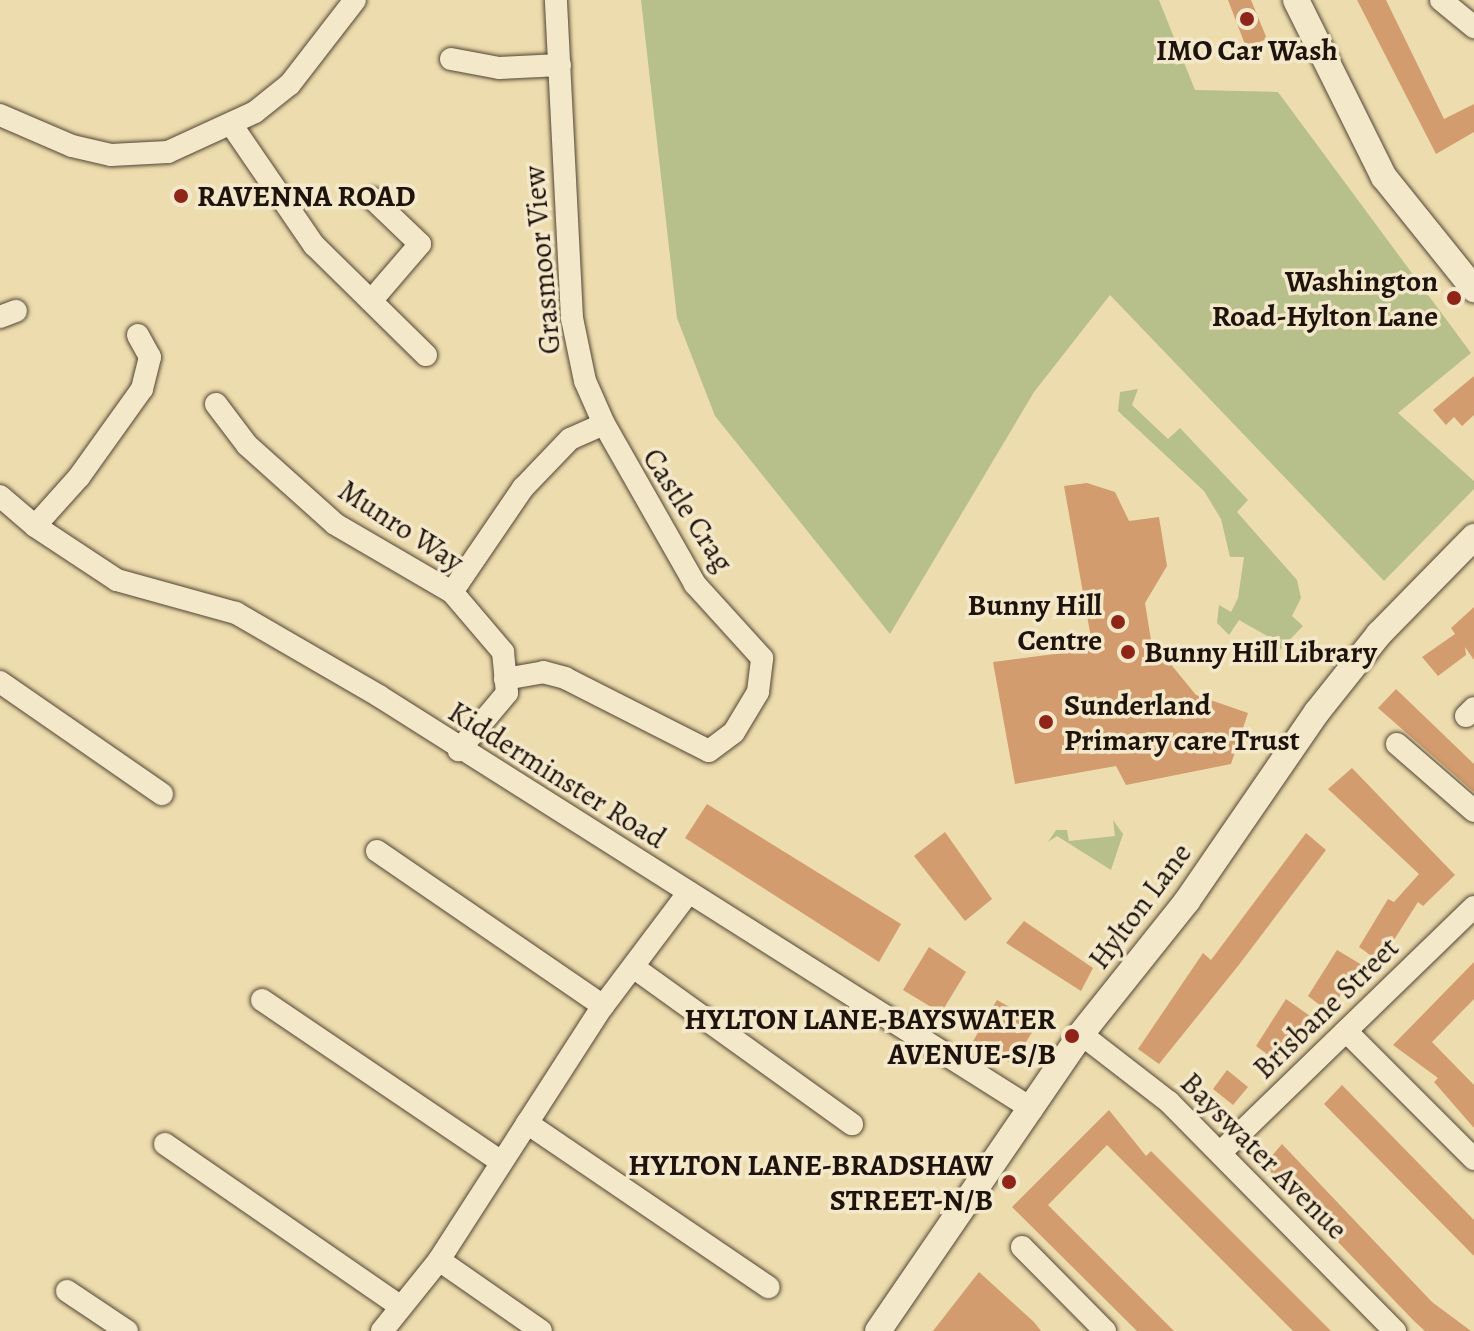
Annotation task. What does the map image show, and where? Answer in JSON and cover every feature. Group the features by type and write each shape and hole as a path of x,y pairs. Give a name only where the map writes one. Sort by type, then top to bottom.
{"street":[{"path":"0,115 72,146 111,155 168,152 231,124 290,84 355,0"},
{"name":"Grasmoor View","path":"556,0 572,318 585,381 604,424"},
{"path":"1296,0 1384,177 1474,289"},
{"path":"1441,0 1474,27"},
{"path":"451,59 499,68 560,65"},
{"path":"231,124 314,245 426,355"},
{"path":"371,301 420,244 372,198"},
{"path":"35,526 142,389 150,357 138,335"},
{"name":"Munro Way","path":"216,404 247,445 335,524 452,592 503,652 505,679"},
{"path":"452,592 523,488 570,439 604,424"},
{"name":"Castle Crag","path":"505,679 543,672 565,678 709,751 734,732 758,692 762,658 695,584 604,424"},
{"name":"Kidderminster Road","path":"0,496 35,526 117,580 236,613 1032,1109"},
{"name":"Hylton Lane","path":"878,1331 1081,1034 1187,901 1379,634 1474,537"},
{"path":"459,750 507,693 505,679"},
{"path":"0,682 162,794"},
{"path":"1397,744 1474,811"},
{"path":"377,851 603,1006"},
{"path":"382,1331 398,1305 439,1260 603,1006 636,969 688,893"},
{"name":"Brisbane Street","path":"1221,1152 1474,907"},
{"path":"636,969 852,1124"},
{"path":"262,1000 501,1162"},
{"path":"1346,1031 1474,1159"},
{"name":"Bayswater Avenue","path":"1081,1034 1135,1072 1221,1152 1395,1331"},
{"path":"527,1123 768,1287"},
{"path":"165,1144 398,1305"},
{"path":"1022,1247 1105,1331"},
{"path":"439,1260 541,1331"},
{"path":"67,1291 127,1331"}],"green space":[{"path":"641,0 1159,0 1195,90 1278,92 1471,353 1398,413 1474,481 1474,489 1384,581 1110,295 1034,392 890,634 715,416 677,318"},
{"path":"1138,389 1132,405 1168,439 1180,428 1248,500 1237,512 1297,580 1301,598 1292,616 1303,626 1271,659 1265,655 1276,641 1239,620 1229,635 1217,623 1219,605 1231,612 1238,598 1244,557 1230,557 1221,519 1204,491 1118,411 1120,392"},
{"path":"1113,820 1123,834 1111,870 1057,836 1048,842 1056,830 1067,830 1069,841 1115,836"}],"building":[{"name":"IMO Car Wash","path":"1228,0 1251,0 1267,39 1246,47"},
{"path":"1357,0 1386,0 1444,119 1474,104 1474,132 1436,154"},
{"path":"1474,376 1474,415 1462,426 1454,417 1446,425 1433,410"},
{"name":"Bunny Hill Centre","path":"1087,483 1115,492 1129,521 1159,517 1167,566 1145,603 1151,640 1196,695 1248,713 1231,764 1126,785 1116,766 1015,784 993,662 1093,649 1064,486"},
{"path":"1474,607 1474,660 1465,647 1466,655 1438,676 1422,657 1455,634 1451,628"},
{"path":"1396,689 1474,764 1474,792 1378,708"},
{"path":"1352,768 1455,875 1423,906 1418,902 1380,962 1359,947 1388,899 1394,902 1419,874 1328,789"},
{"path":"707,804 901,924 879,962 685,838"},
{"path":"945,832 992,899 965,921 914,856"},
{"path":"1306,833 1326,850 1159,1064 1138,1049 1203,953 1211,960"},
{"path":"1024,921 1093,968 1081,991 1006,943"},
{"path":"929,947 966,972 941,1013 903,990"},
{"path":"1337,950 1362,965 1329,1012 1308,996"},
{"path":"1474,962 1474,999 1432,1042 1474,1085 1474,1128 1434,1082 1438,1078 1393,1045"},
{"path":"1286,999 1310,1016 1278,1062 1256,1046"},
{"path":"997,1000 1038,1023 1012,1064 972,1043"},
{"path":"1227,1070 1248,1087 1233,1105 1213,1089"},
{"path":"1342,1085 1474,1220 1474,1256 1324,1104"},
{"path":"1109,1110 1146,1156 1151,1151 1331,1331 1293,1331 1107,1145 1048,1205 1174,1331 1137,1331 1012,1207"},
{"path":"1282,1144 1432,1302 1471,1331 1425,1331 1414,1321 1264,1165"},
{"path":"979,1272 1034,1322 1041,1331 933,1331"}],"place":[{"name":"IMO Car Wash","path":"1247,19"},
{"name":"RAVENNA ROAD","path":"181,196"},
{"name":"Washington Road-Hylton Lane","path":"1454,298"},
{"name":"Bunny Hill Centre","path":"1118,622"},
{"name":"Bunny Hill Library","path":"1128,652"},
{"name":"Sunderland Primary care Trust","path":"1046,722"},
{"name":"HYLTON LANE-BAYSWATER AVENUE-S/B","path":"1072,1036"},
{"name":"HYLTON LANE-BRADSHAW STREET-N/B","path":"1009,1182"}]}
